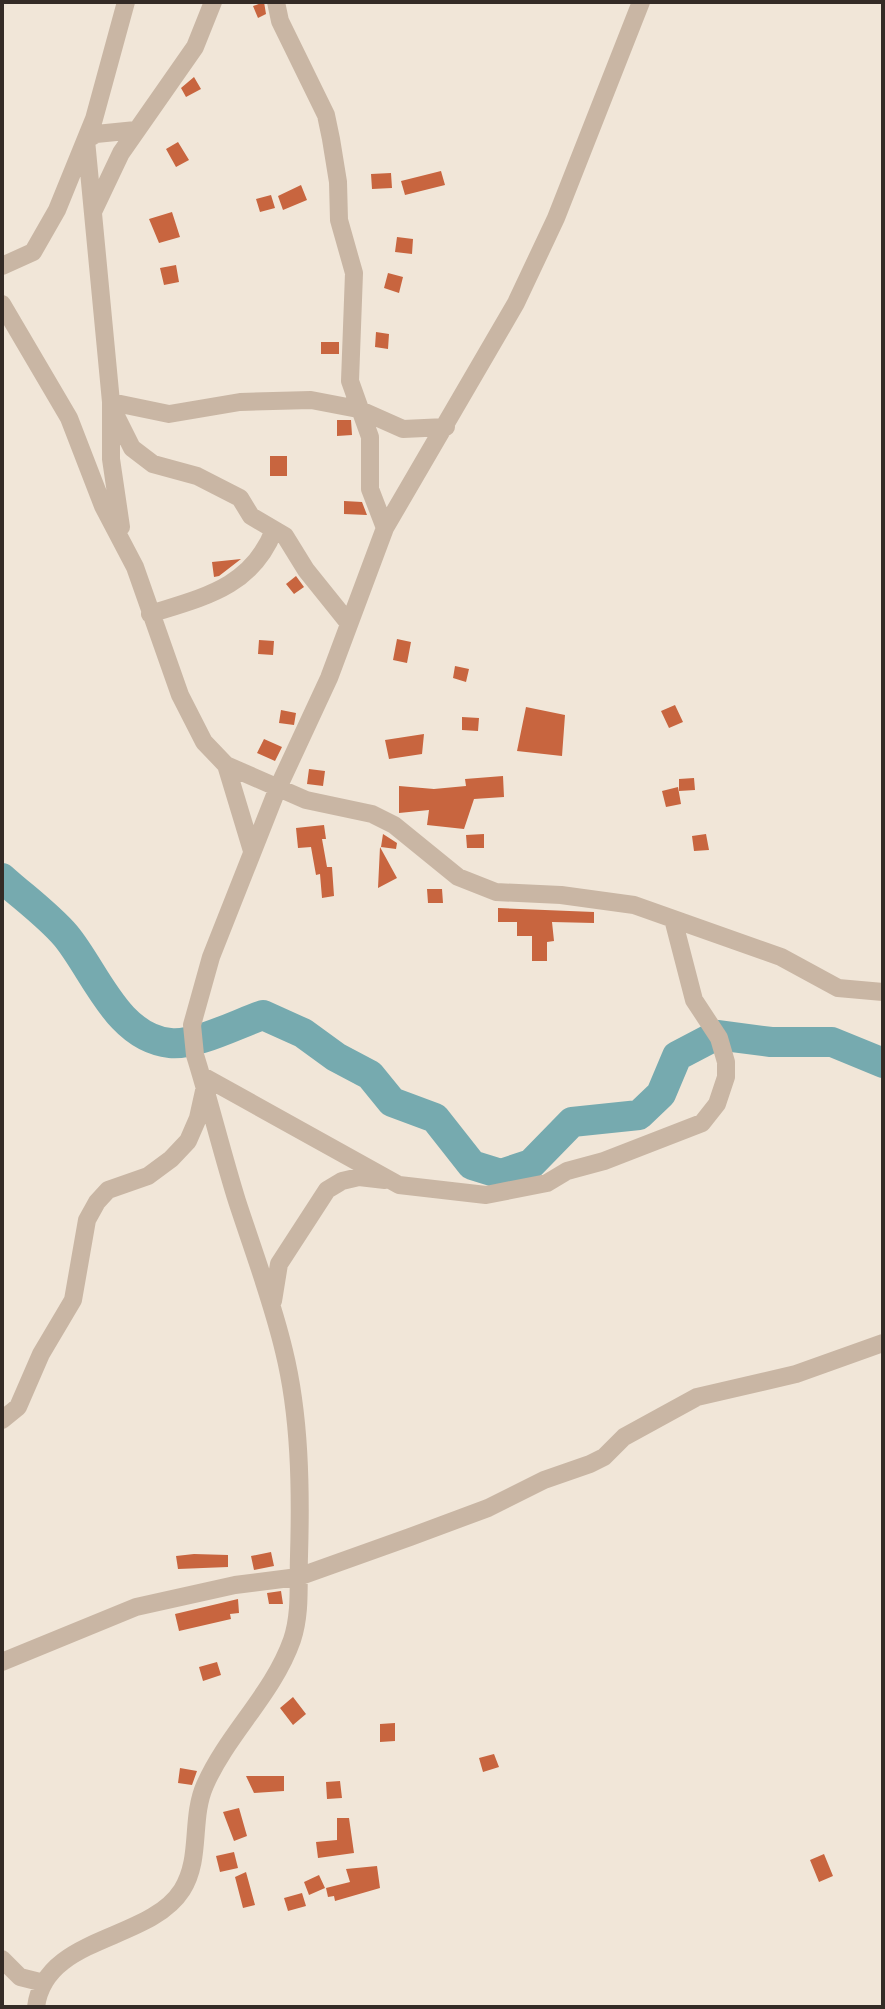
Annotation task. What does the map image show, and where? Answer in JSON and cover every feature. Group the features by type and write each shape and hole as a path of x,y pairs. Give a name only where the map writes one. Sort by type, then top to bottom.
{"street":[{"path":"2,266 33,252 43,239 105,88 126,2"},
{"path":"93,212 136,130 195,47 213,2"},
{"path":"276,2 284,30 326,115 331,139 338,182 339,220 354,273 355,334 349,368 358,409 372,449 373,503 385,528"},
{"path":"36,2007 44,1983 61,1964 87,1947 154,1915 181,1892 193,1864 204,1787 278,1674 293,1638 298,1619 299,1496 294,1410 285,1352 195,1055 192,1025 211,957 252,851 329,678 347,621 385,528 511,314 550,232 641,2"},
{"path":"86,140 96,134 136,130"},
{"path":"86,140 111,402 111,459 126,549"},
{"path":"2,304 69,418 103,506 126,549 195,727 226,765 252,851"},
{"path":"111,402 169,414 276,400 333,402 358,409 403,429 446,427"},
{"path":"111,402 119,426 132,448 165,469 197,476 240,498 251,516 285,536 306,570 347,621"},
{"path":"150,614 204,597 245,576 265,554 274,530"},
{"path":"226,765 277,790 306,800 372,814 394,825 458,877 496,892 601,899 673,919 781,957 838,988 883,992"},
{"path":"272,1308 279,1264 327,1190 359,1177 486,1195 518,1190 547,1183 567,1171 604,1161 702,1123 717,1104 726,1077 726,1062 719,1038 694,1000 673,919"},
{"path":"203,1081 393,1181"},
{"path":"2,1420 18,1407 41,1354 73,1300 87,1220 97,1202 108,1190 148,1176 188,1141 198,1118 203,1081"},
{"path":"2,1662 136,1607 235,1585 298,1577 488,1508 544,1480 590,1464 604,1457 624,1437 697,1397 796,1374 883,1343"},
{"path":"2,1959 20,1977 44,1983"}],"building":[{"path":"264,2 266,14 258,18 253,6"},
{"path":"194,77 201,89 186,97 181,88"},
{"path":"178,142 189,160 176,167 166,149"},
{"path":"441,171 445,185 405,195 401,181"},
{"path":"391,173 392,188 372,189 371,174"},
{"path":"301,185 307,200 283,210 278,196"},
{"path":"271,195 275,208 260,212 256,199"},
{"path":"172,212 180,237 159,243 149,219"},
{"path":"397,237 413,239 412,254 395,252"},
{"path":"176,265 179,282 164,285 160,268"},
{"path":"388,273 403,277 399,293 384,288"},
{"path":"376,332 389,334 388,349 375,347"},
{"path":"321,342 339,342 339,354 321,354"},
{"path":"337,420 351,420 352,435 337,436"},
{"path":"270,456 287,456 287,476 270,476"},
{"path":"344,501 362,502 367,515 344,514"},
{"path":"241,559 219,576 214,577 212,562"},
{"path":"296,576 304,587 294,594 286,584"},
{"path":"397,639 411,642 407,663 393,660"},
{"path":"259,640 274,641 273,655 258,654"},
{"path":"455,666 469,669 466,682 453,678"},
{"path":"675,705 683,722 669,728 661,711"},
{"path":"526,707 565,715 562,756 517,751"},
{"path":"281,710 296,713 294,725 279,723"},
{"path":"462,717 479,718 478,731 462,730"},
{"path":"424,734 422,754 389,759 385,740"},
{"path":"264,739 282,747 275,761 257,753"},
{"path":"309,769 325,771 323,786 307,784"},
{"path":"503,776 504,797 474,799 464,829 427,825 429,810 399,813 399,786 434,789 466,786 465,779"},
{"path":"694,778 695,790 679,791 679,779"},
{"path":"678,787 681,804 666,807 662,791"},
{"path":"324,825 326,839 322,839 327,867 332,867 334,896 322,898 320,874 316,875 311,847 298,848 296,828"},
{"path":"383,834 397,843 396,849 381,847"},
{"path":"484,834 484,848 467,848 466,835"},
{"path":"706,834 709,850 694,851 692,836"},
{"path":"380,847 397,878 378,888"},
{"path":"427,889 442,889 443,903 428,903"},
{"path":"498,908 594,912 594,923 552,922 554,941 547,942 547,961 532,961 532,936 517,936 517,922 498,922"},
{"path":"271,1552 274,1566 254,1570 251,1556"},
{"path":"228,1555 228,1567 178,1569 176,1556"},
{"path":"281,1591 283,1604 269,1604 267,1593"},
{"path":"238,1599 239,1613 230,1614 231,1619 179,1631 175,1614"},
{"path":"217,1662 221,1675 203,1681 199,1667"},
{"path":"293,1697 306,1714 293,1725 280,1708"},
{"path":"395,1723 395,1741 380,1742 380,1724"},
{"path":"494,1754 499,1767 483,1772 479,1758"},
{"path":"180,1768 197,1771 192,1785 178,1783"},
{"path":"246,1776 284,1776 284,1791 254,1793"},
{"path":"340,1781 342,1798 327,1799 326,1782"},
{"path":"239,1808 247,1836 234,1841 223,1812"},
{"path":"337,1818 349,1818 354,1853 318,1858 316,1842 337,1840"},
{"path":"234,1852 238,1868 220,1872 216,1856"},
{"path":"824,1854 833,1876 819,1882 810,1860"},
{"path":"377,1866 380,1888 335,1901 334,1896 328,1897 326,1888 350,1882 346,1869"},
{"path":"246,1872 255,1905 243,1908 235,1877"},
{"path":"319,1875 325,1888 309,1895 304,1882"},
{"path":"302,1893 306,1906 288,1911 284,1898"}],"waterway":[{"path":"2,878 66,936 109,1001 135,1029 152,1038 180,1043 204,1038 263,1015 303,1033 336,1057 370,1075 392,1102 435,1118 472,1165 501,1174 531,1164 572,1122 639,1115 661,1094 677,1056 717,1035 771,1042 832,1042 883,1063"}]}
